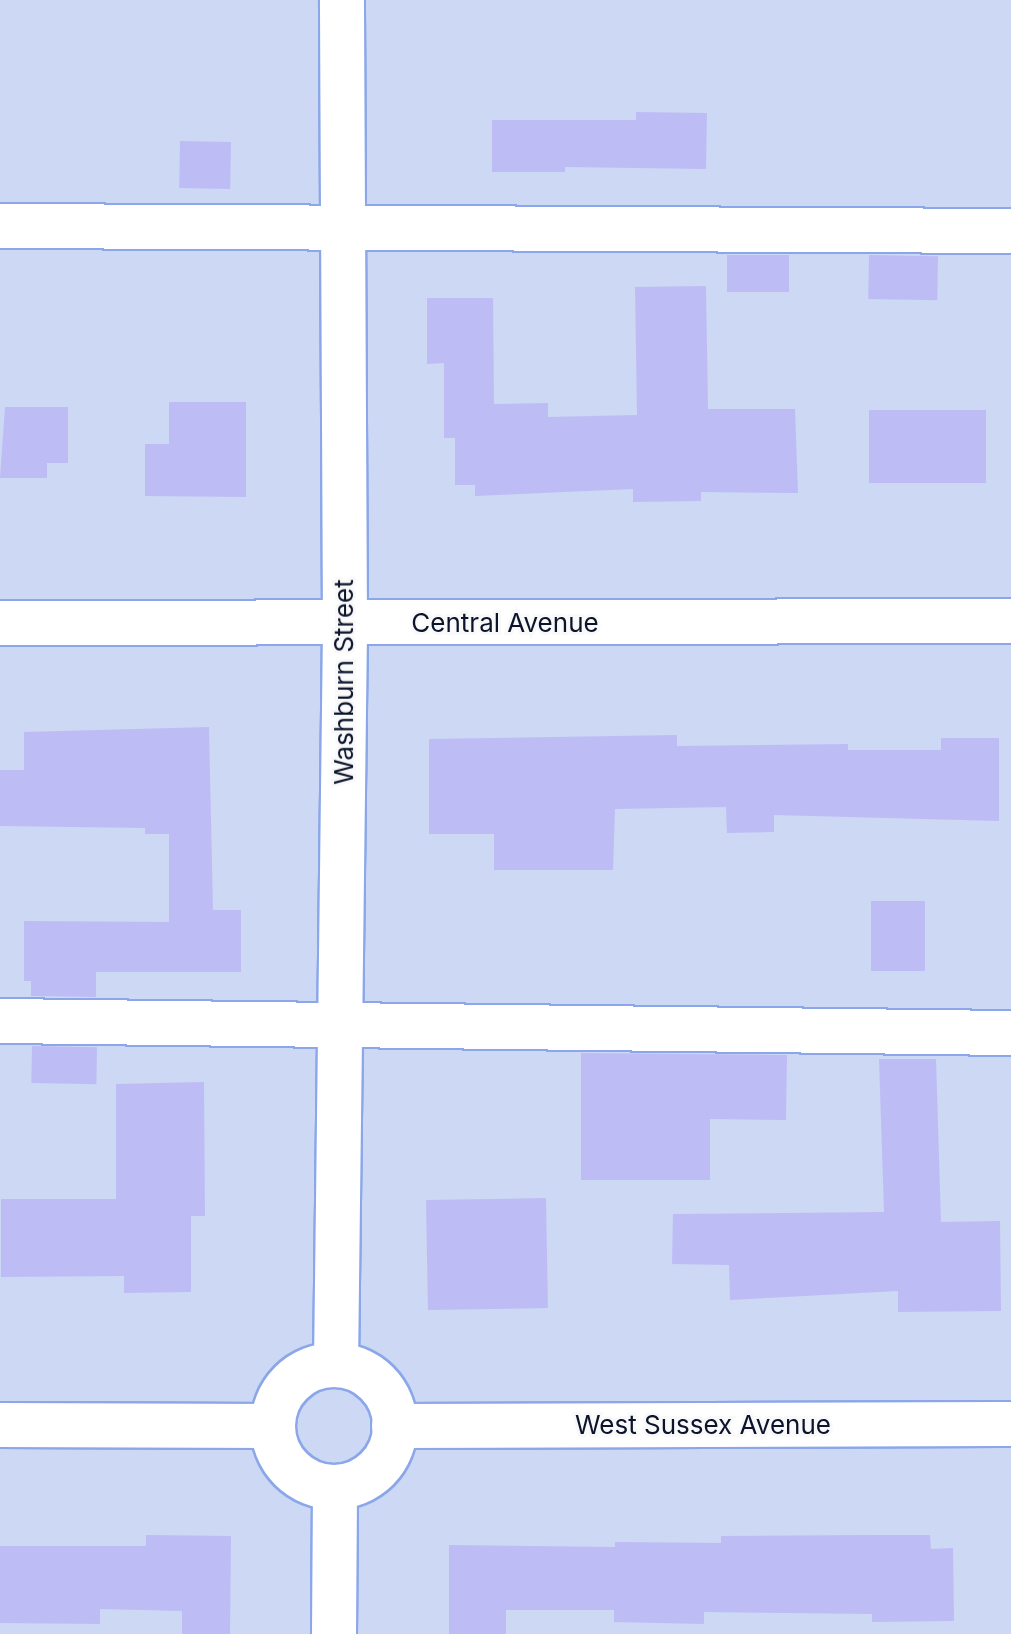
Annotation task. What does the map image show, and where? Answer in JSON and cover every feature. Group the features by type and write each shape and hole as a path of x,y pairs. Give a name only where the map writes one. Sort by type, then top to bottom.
{"street":[{"name":"Washburn Street","path":"336,1365 345,624 342,0"},
{"path":"0,226 1011,231"},
{"name":"Central Avenue","path":"0,623 1011,621"},
{"path":"0,1021 1011,1033"},
{"path":"336,1365 372,1377 386,1393 394,1426 388,1456 374,1472 356,1483 335,1487 313,1484 295,1473 281,1457 273,1426 280,1395 293,1379 311,1368 336,1365"},
{"name":"West Sussex Avenue","path":"394,1426 1011,1424"},
{"path":"0,1425 273,1426"},
{"path":"334,1634 335,1487"}],"building":[{"path":"636,112 707,113 706,169 565,167 565,172 492,172 492,120 636,120"},
{"path":"180,141 231,142 230,189 179,188"},
{"path":"727,255 789,255 789,292 727,292"},
{"path":"869,255 938,256 937,300 868,299"},
{"path":"706,286 708,409 795,409 798,493 701,492 701,501 633,502 633,489 475,496 475,485 455,485 455,438 444,438 444,363 427,364 427,298 493,298 494,404 548,403 548,417 637,415 635,287"},
{"path":"169,402 246,402 246,497 145,496 145,444 169,444"},
{"path":"5,407 68,407 68,463 47,463 47,478 0,478"},
{"path":"869,410 986,410 986,483 869,483"},
{"path":"209,727 213,910 241,910 241,972 96,972 96,997 31,996 31,981 24,981 24,921 169,922 169,834 145,834 145,828 0,826 0,770 24,770 24,732"},
{"path":"677,735 677,746 848,744 848,750 941,750 941,738 999,738 999,821 774,815 774,832 727,833 726,807 615,809 613,870 494,870 494,834 429,834 429,739"},
{"path":"871,901 925,901 925,971 871,971"},
{"path":"32,1046 97,1047 96,1084 31,1083"},
{"path":"581,1053 787,1055 786,1120 710,1119 710,1180 581,1180"},
{"path":"879,1059 936,1059 941,1222 1000,1221 1001,1311 898,1312 898,1291 730,1300 729,1265 672,1264 673,1214 884,1212"},
{"path":"204,1082 205,1216 191,1216 191,1292 124,1293 124,1276 1,1277 1,1199 116,1199 116,1084"},
{"path":"546,1198 548,1308 428,1310 426,1200"},
{"path":"146,1535 231,1536 230,1634 182,1634 182,1611 100,1609 100,1624 0,1623 0,1546 146,1546"},
{"path":"930,1535 931,1549 953,1548 954,1621 872,1622 872,1614 704,1612 704,1624 614,1622 614,1610 506,1610 506,1634 449,1634 449,1545 615,1547 615,1542 721,1543 721,1536"}]}
